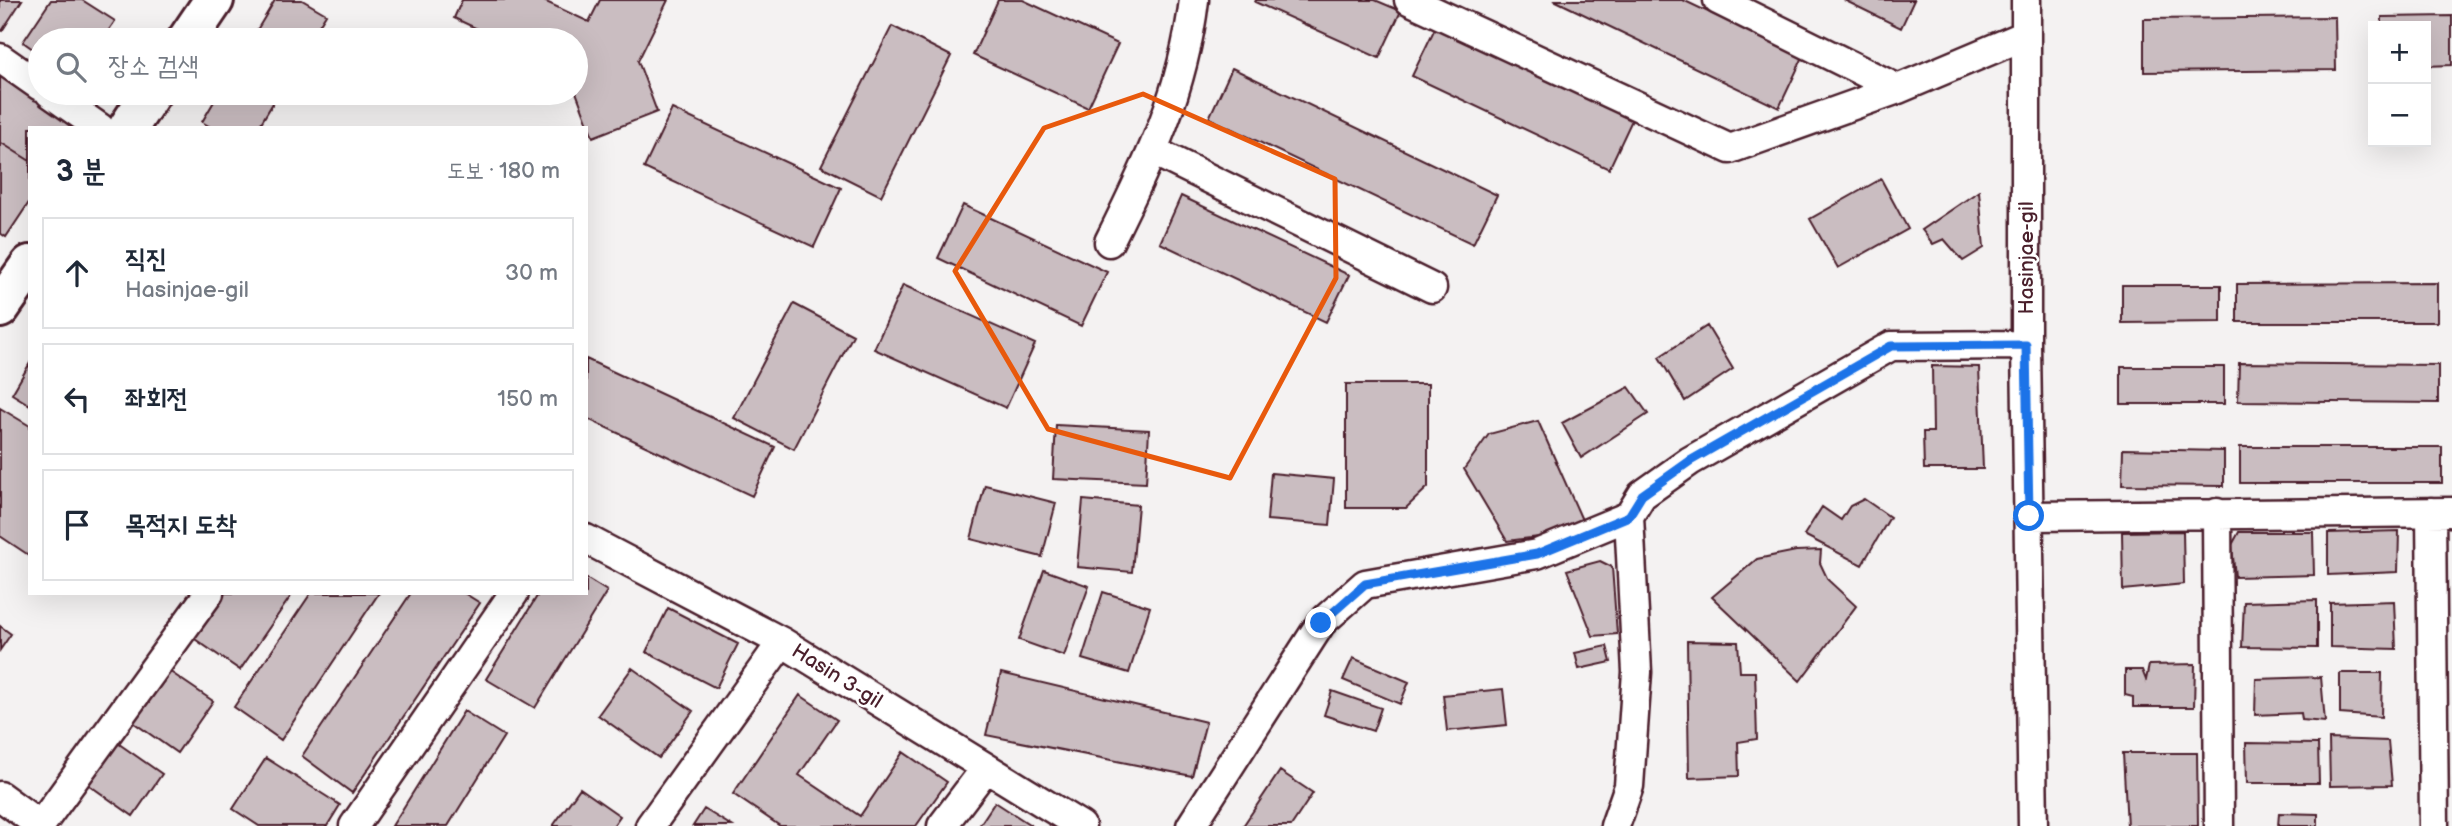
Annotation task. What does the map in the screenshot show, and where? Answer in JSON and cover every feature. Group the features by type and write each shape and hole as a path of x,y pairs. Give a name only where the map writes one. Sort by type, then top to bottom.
{"street":[{"path":"195,28 214,0"},
{"path":"1109,242 1155,152 1188,49 1194,0"},
{"path":"1409,0 1730,149 1898,89 2026,35"},
{"path":"1718,0 1898,89"},
{"name":"Hasinjae-gil","path":"2026,0 2026,345 2033,826"},
{"path":"0,58 28,78"},
{"path":"67,105 97,126"},
{"path":"129,126 143,105"},
{"path":"1155,152 1432,288"},
{"path":"0,308 28,268"},
{"path":"1615,826 1629,786 1637,671 1629,516 1642,495 1690,461 1891,346 2026,345"},
{"path":"2029,516 2442,512 2434,826"},
{"path":"2217,513 2219,826"},
{"path":"1191,826 1321,623 1365,584 1537,554 1629,516"},
{"name":"Hasin 3-gil","path":"588,540 782,642 1081,826"},
{"path":"0,796 40,826 208,595"},
{"path":"354,826 513,595"},
{"path":"650,826 782,642"},
{"path":"942,826 986,768"}],"highlighted area":[{"path":"1143,94 1335,179 1336,278 1230,478 1048,429 955,271 1044,128"}],"building":[{"path":"0,0 22,0 2,31 0,30"},
{"path":"51,0 82,0 115,21 110,28 32,28"},
{"path":"275,0 302,0 326,14 317,28 258,28"},
{"path":"462,0 542,0 589,22 600,0 668,0 638,61 657,112 593,137 581,105 588,105 588,28 475,28 454,18"},
{"path":"998,0 1023,0 1118,44 1088,108 973,55"},
{"path":"1375,0 1401,11 1379,58 1255,2"},
{"path":"1554,0 1683,0 1803,57 1779,108"},
{"path":"1844,0 1914,0 1901,28"},
{"path":"2452,16 2452,65 2431,66 2431,21 2382,21 2382,17"},
{"path":"2335,17 2336,70 2144,72 2144,19"},
{"path":"892,26 951,56 881,196 821,166"},
{"path":"1436,26 1632,120 1609,169 1412,76"},
{"path":"0,66 28,89 28,105 48,105 75,126 28,126 28,160 0,142"},
{"path":"1232,68 1497,195 1473,244 1209,118"},
{"path":"212,105 272,105 259,126 209,126 202,122"},
{"path":"672,109 841,188 814,247 644,168"},
{"path":"0,142 28,160 28,204 6,237 0,233"},
{"path":"1881,179 1908,229 1838,268 1810,219"},
{"path":"1979,191 1984,248 1963,261 1944,239 1933,244 1922,230"},
{"path":"1181,196 1349,275 1326,322 1160,243"},
{"path":"963,205 1107,272 1081,326 938,258"},
{"path":"2437,283 2437,322 2237,322 2237,284"},
{"path":"903,285 1035,344 1006,408 874,349"},
{"path":"2122,285 2221,285 2221,322 2122,323"},
{"path":"794,304 853,335 794,449 734,418"},
{"path":"1707,326 1733,369 1685,401 1659,357"},
{"path":"588,360 775,447 752,496 588,419"},
{"path":"2239,363 2438,365 2438,403 2238,401"},
{"path":"28,366 28,404 12,394"},
{"path":"1932,366 1979,367 1983,469 1924,469 1923,432 1933,432"},
{"path":"2121,367 2224,367 2224,404 2121,404"},
{"path":"1346,384 1428,384 1428,487 1406,508 1346,508"},
{"path":"1629,387 1648,414 1581,458 1562,423"},
{"path":"0,408 28,425 28,555 0,536"},
{"path":"1538,421 1582,520 1539,537 1507,541 1464,469 1489,434"},
{"path":"1056,425 1149,430 1146,483 1053,479"},
{"path":"2240,447 2442,447 2442,483 2240,483"},
{"path":"2123,449 2224,451 2224,486 2122,485"},
{"path":"1271,473 1334,479 1330,525 1267,520"},
{"path":"985,485 1056,503 1042,557 971,539"},
{"path":"1864,499 1890,517 1862,565 1804,535 1822,507 1841,520 1850,506"},
{"path":"1083,500 1138,505 1132,572 1077,567"},
{"path":"2183,531 2184,584 2123,590 2122,532"},
{"path":"2399,531 2398,572 2328,575 2328,533"},
{"path":"2239,532 2313,532 2314,575 2235,577 2232,545"},
{"path":"1821,550 1820,563 1828,580 1856,606 1800,681 1712,597 1757,559 1796,551"},
{"path":"1600,561 1612,567 1617,634 1593,636 1567,570"},
{"path":"1044,570 1089,586 1064,656 1019,640"},
{"path":"588,579 607,591 535,708 486,679 538,595 588,595"},
{"path":"1103,592 1150,607 1129,673 1082,659"},
{"path":"217,595 292,595 240,670 189,635"},
{"path":"310,595 378,595 281,740 234,707"},
{"path":"410,595 467,595 480,603 352,793 302,756"},
{"path":"2317,600 2317,648 2242,647 2244,602"},
{"path":"2394,601 2396,649 2330,647 2330,603"},
{"path":"668,608 738,644 716,688 646,652"},
{"path":"0,626 11,634 0,650"},
{"path":"1687,641 1738,642 1740,672 1755,672 1757,739 1738,742 1739,776 1689,778"},
{"path":"1607,646 1611,662 1579,669 1575,653"},
{"path":"1353,658 1409,682 1400,704 1343,680"},
{"path":"2195,664 2194,707 2133,707 2133,697 2125,695 2125,670 2142,670 2146,680 2149,665"},
{"path":"632,668 693,711 659,758 598,715"},
{"path":"166,669 213,701 177,753 130,720"},
{"path":"1001,673 1206,722 1192,776 986,735"},
{"path":"2340,673 2382,673 2381,717 2340,714"},
{"path":"2321,677 2325,722 2302,720 2301,713 2255,715 2256,679"},
{"path":"1503,689 1507,725 1447,731 1443,695"},
{"path":"1332,691 1381,708 1373,731 1324,715"},
{"path":"800,695 837,720 799,775 860,816 903,752 947,782 916,826 780,826 733,794"},
{"path":"464,711 504,736 448,826 392,826"},
{"path":"112,739 162,774 133,816 82,780"},
{"path":"2329,739 2388,741 2392,785 2330,786"},
{"path":"2246,743 2318,744 2319,783 2247,783"},
{"path":"2123,753 2197,753 2198,826 2127,826"},
{"path":"266,758 340,805 327,826 259,826 233,809"},
{"path":"1280,771 1313,793 1291,826 1243,826"},
{"path":"580,788 620,816 613,826 553,826"},
{"path":"995,802 1032,826 979,826"},
{"path":"704,809 732,826 693,826"},
{"path":"2279,813 2318,814 2318,826 2278,826"}],"route":[{"path":"1321,623 1365,584 1537,554 1629,516 1642,495 1690,461 1891,346 2026,345 2029,516"}]}
